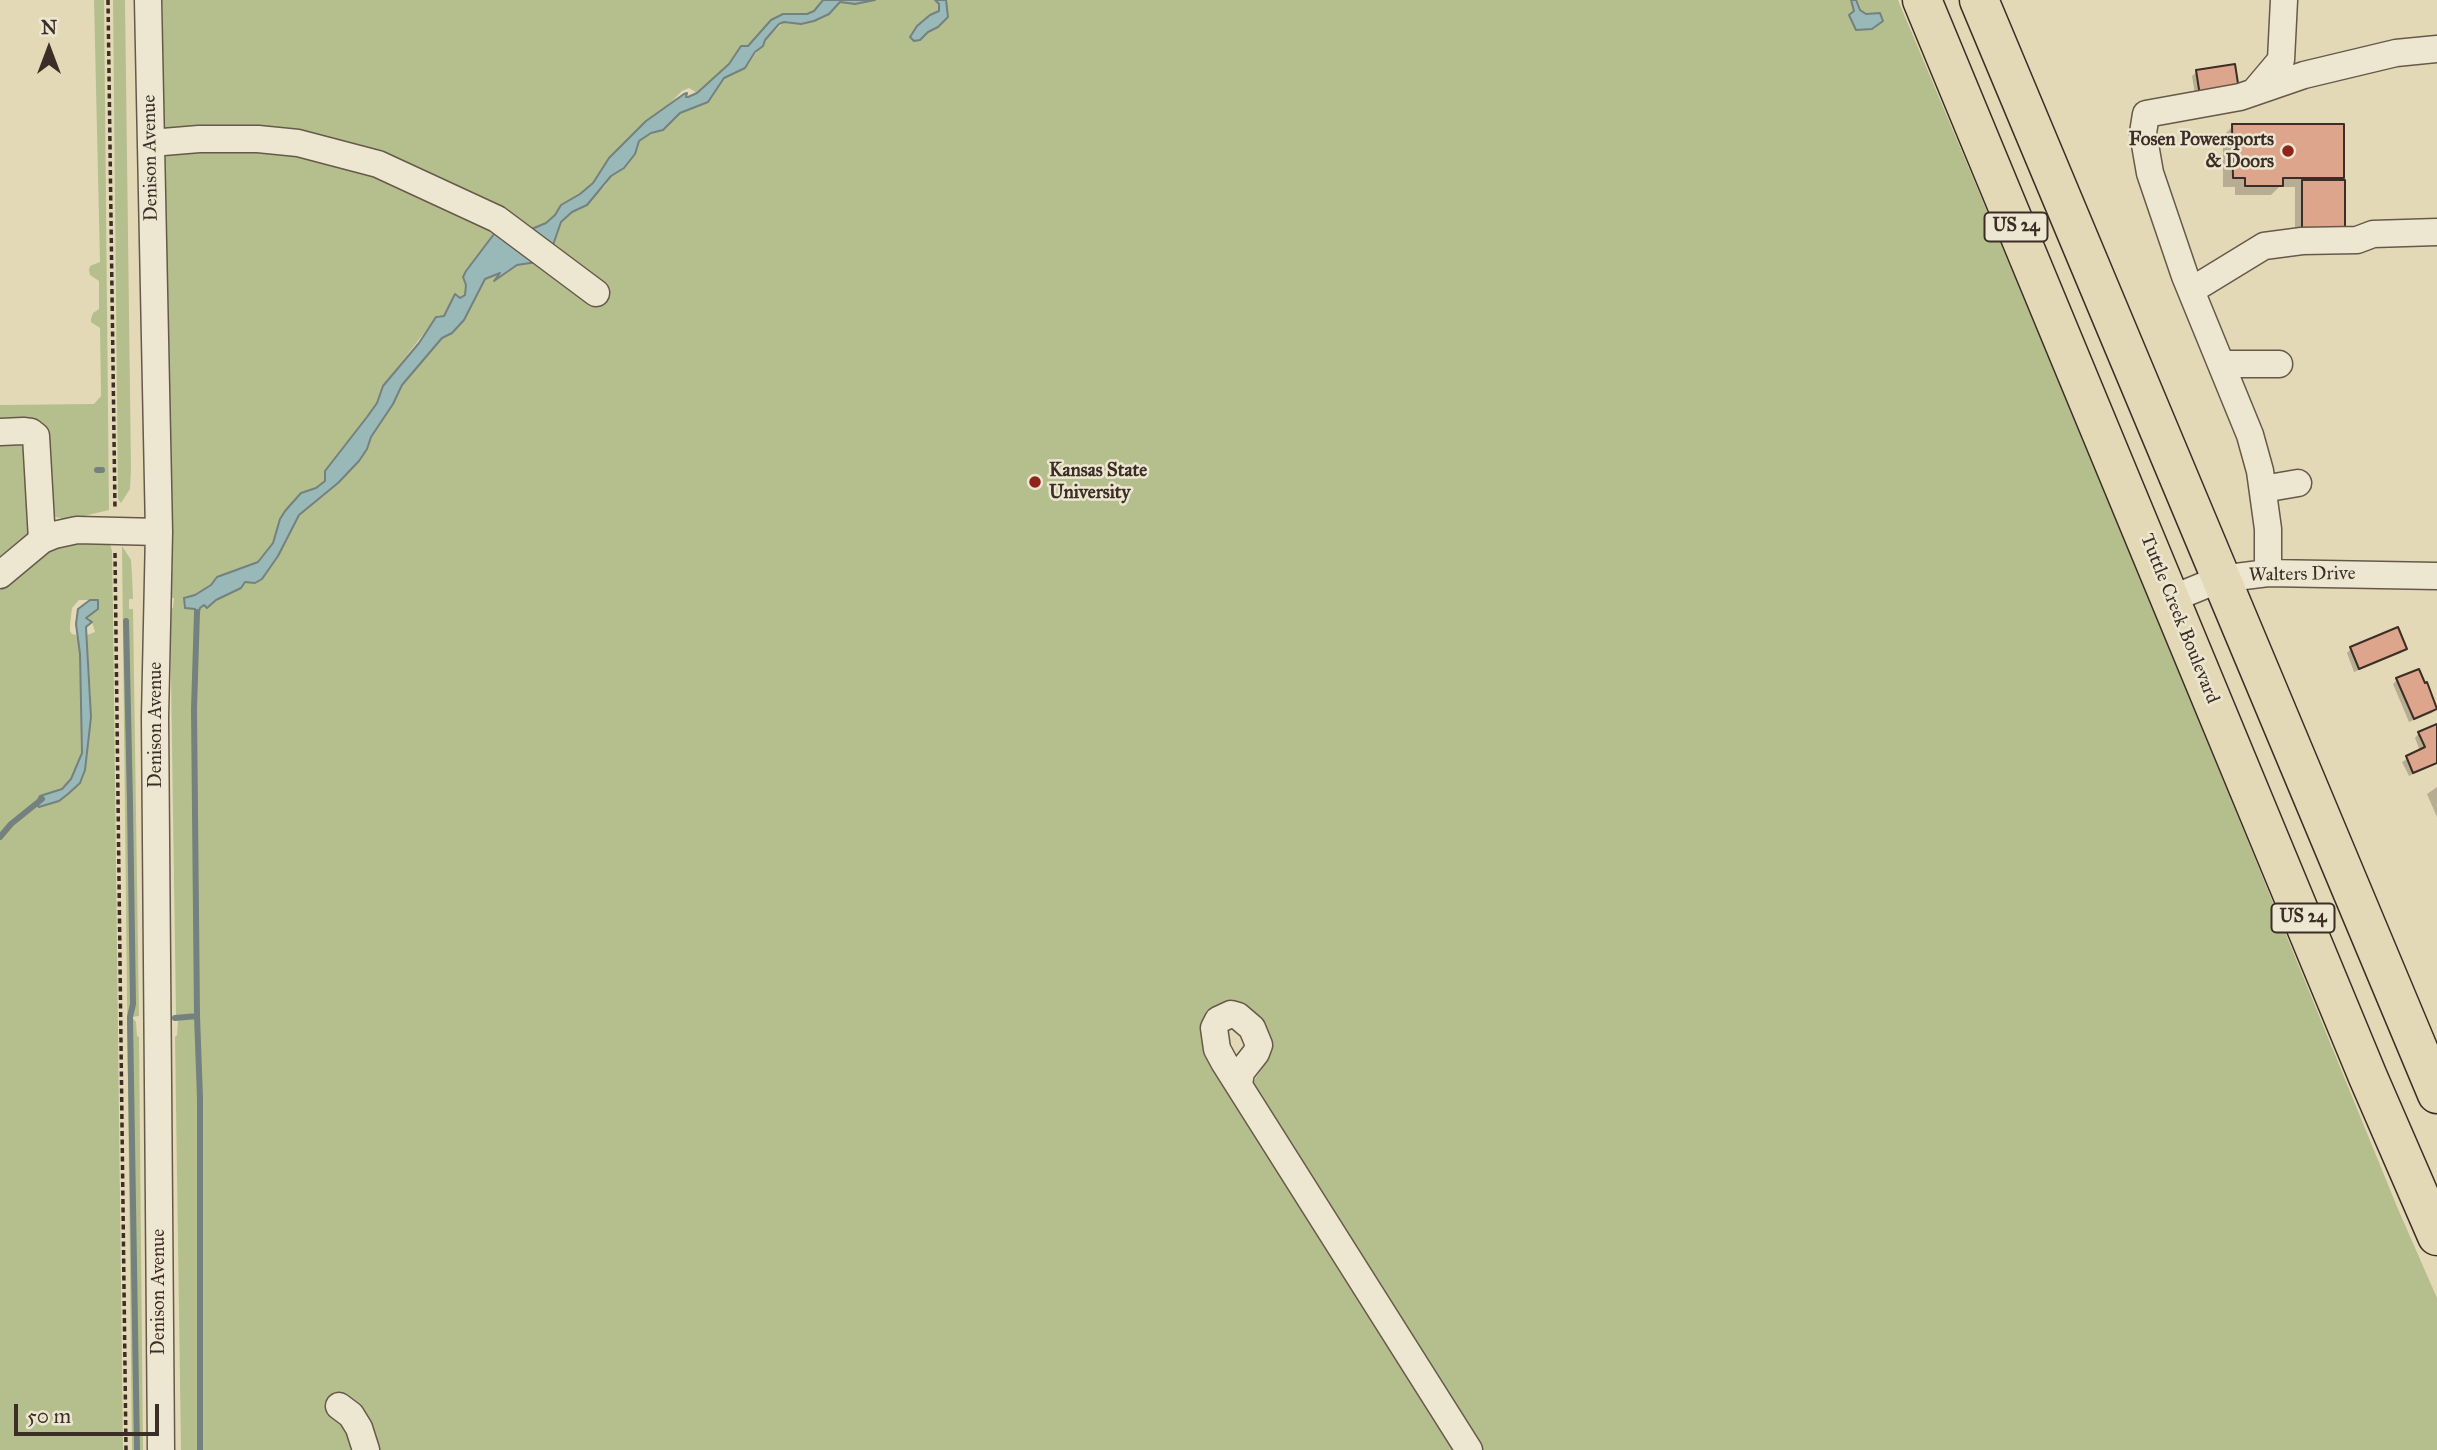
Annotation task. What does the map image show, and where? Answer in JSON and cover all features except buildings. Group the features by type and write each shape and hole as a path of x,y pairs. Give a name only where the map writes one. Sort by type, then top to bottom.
{"highway":[{"name":"Tuttle Creek Boulevard","path":"1922,0 2368,1077 2437,1237"},
{"name":"US 24","path":"1979,0 2437,1094"}],"street":[{"name":"Denison Avenue","path":"148,0 159,532 155,717 160,1450"},
{"path":"2252,93 2281,60 2284,0"},
{"path":"2268,573 2268,529 2260,471 2250,435 2192,290 2150,173 2143,133 2147,114 2240,97 2304,75 2396,53 2437,50"},
{"path":"151,143 198,138 258,139 299,143 378,164 497,219 596,293"},
{"path":"2192,290 2264,246 2302,241 2357,240 2373,234 2437,232"},
{"path":"2223,364 2279,364"},
{"path":"0,432 23,430 36,436 42,540"},
{"path":"2263,489 2298,483"},
{"path":"0,575 42,540 76,530 159,532"},
{"name":"Walters Drive","path":"2171,599 2220,579 2268,573 2437,576"},
{"path":"1239,1084 1469,1450"},
{"path":"339,1406 351,1415 359,1428 366,1450"}],"path":[{"path":"108,0 115,507"},
{"path":"115,541 127,1450"}],"green space":[{"path":"94,0 104,0 109,510 67,520 49,515 44,436 0,427 0,405 94,404 101,396 100,328 91,322 93,313 99,309 99,281 90,275 89,270 90,266 100,262"},
{"path":"113,0 125,0 131,469 130,489 121,503 118,499"},
{"name":"Kansas State University","path":"162,0 823,0 808,14 783,14 771,20 748,46 738,50 729,64 697,93 689,88 682,91 646,121 609,158 593,183 546,223 534,228 494,234 463,277 465,295 460,298 456,294 443,316 438,315 383,386 377,403 325,471 325,481 316,488 301,493 285,511 273,543 258,563 248,568 236,569 195,595 184,598 185,608 194,608 197,620 204,605 209,605 245,582 262,579 278,556 299,515 338,483 359,461 402,385 442,338 452,333 464,320 485,279 497,272 501,274 496,278 504,275 517,265 528,264 547,250 553,244 561,222 572,212 579,210 605,186 611,176 624,168 639,141 660,131 680,113 708,102 724,78 748,65 765,40 784,22 801,24 828,14 840,2 855,4 875,0 935,0 939,4 939,11 930,15 911,34 917,41 948,17 946,0 1851,0 1854,11 1850,14 1855,29 1875,28 1877,25 1876,15 1860,10 1856,0 1898,0 2107,496 2398,1209 2437,1298 2437,1450 1477,1450 1252,1084 1267,1061 1268,1043 1211,1019 1463,1450 181,1450 175,1037 178,1021 187,1017 176,1016 170,609 173,608 174,598 171,598"},
{"path":"0,435 24,436 33,530 0,565"},
{"path":"109,540 112,551 123,1450 0,1450 0,590 53,544","holes":["79,600 98,600 98,610 86,617 92,622 95,632 87,635 91,700 87,758 80,783 59,801 42,807 40,796 62,789 71,779 82,753 80,654 76,635 70,631 70,625 72,608"]},
{"path":"122,546 131,560 133,599 129,599 129,609 133,609 139,1016 132,1017 136,1022 139,1037 143,1450 132,1450"}],"water":[{"path":"823,0 875,0 855,4 840,2 829,14 814,21 779,24 745,68 724,78 708,102 680,113 663,130 651,133 639,141 635,154 624,168 611,176 587,205 572,212 561,222 553,245 537,262 517,265 494,281 500,273 485,279 464,320 452,333 442,338 402,385 359,461 338,483 299,515 278,556 262,579 255,583 245,582 241,588 216,600 207,608 204,605 200,608 197,621 195,620 195,609 185,608 184,598 211,585 217,577 258,562 273,543 285,511 301,493 316,488 325,481 325,471 377,403 383,386 419,343 436,317 444,316 455,294 460,298 465,295 463,277 497,230 534,228 546,223 561,205 593,183 609,158 646,121 684,94 687,93 688,97 697,93 729,64 741,46 748,46 771,20 783,14 807,14 814,11"},
{"path":"935,0 946,0 948,17 920,40 914,41 910,37 917,26 939,11 939,4"},
{"path":"1851,0 1856,0 1860,10 1866,14 1880,13 1883,21 1872,29 1856,30 1849,15 1854,11"},
{"path":"90,600 98,600 98,609 86,618 92,622 86,627 91,717 85,770 80,783 68,794 59,801 39,807 36,804 40,796 62,789 71,779 82,753 80,654 76,624 78,609"}],"waterway":[{"path":"97,470 102,470"},
{"path":"197,612 194,709 200,1098 200,1450"},
{"path":"126,621 137,1450"},
{"path":"0,837 11,824 42,799"},
{"path":"175,1018 197,1016"}],"place":[{"name":"Fosen Powersports & Doors","path":"2288,151"},
{"name":"Kansas State University","path":"1035,482"}]}
